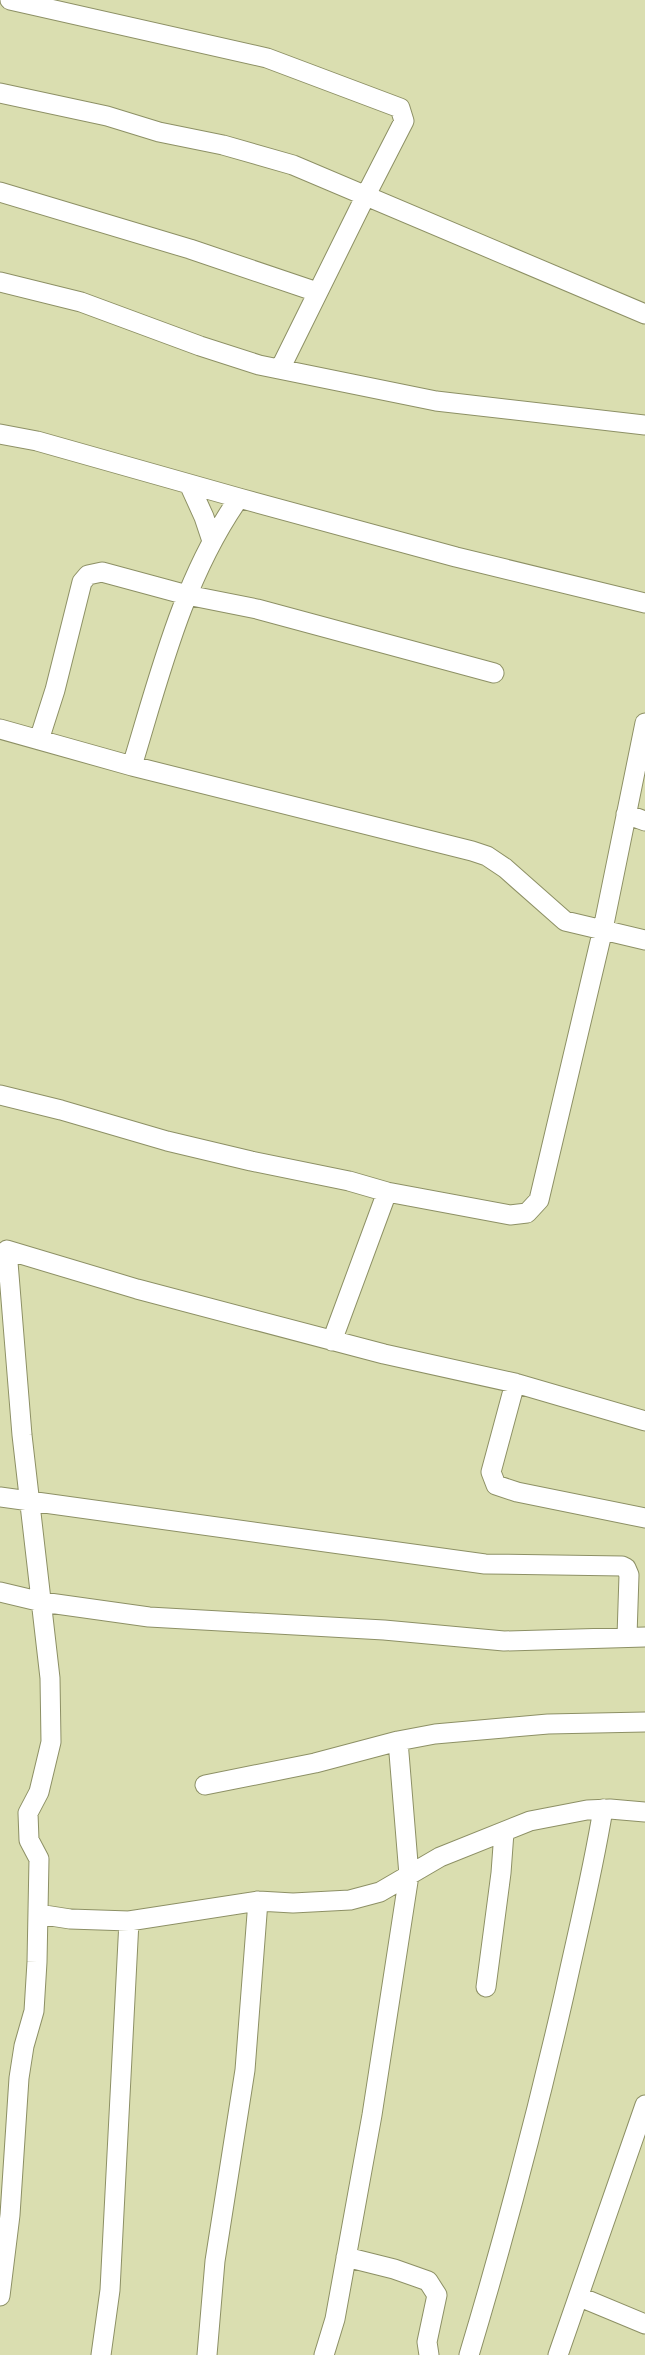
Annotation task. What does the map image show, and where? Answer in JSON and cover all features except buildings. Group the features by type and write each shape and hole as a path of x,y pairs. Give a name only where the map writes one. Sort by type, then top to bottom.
{"street":[{"path":"10,0 266,58 400,108 404,122 280,369"},
{"path":"0,93 107,116 159,132 222,145 293,164 645,314"},
{"path":"0,192 190,249 317,292"},
{"path":"0,282 81,302 200,346 259,365 436,401 645,425"},
{"path":"0,434 37,441 456,557 645,603"},
{"path":"189,484 204,517 212,541"},
{"path":"132,766 176,622 212,541 239,498"},
{"path":"39,740 55,690 82,582 88,574 102,572 187,595 257,609 494,673"},
{"path":"0,1095 61,1110 167,1141 251,1161 349,1181 388,1192 510,1215 527,1213 539,1200 603,930 645,727"},
{"path":"0,729 132,766 472,851 487,856 505,868 565,920 645,940"},
{"path":"626,814 645,821"},
{"path":"332,1341 388,1192"},
{"path":"0,2296 10,2215 19,2078 24,2046 34,2011 40,1859 29,1840 28,1813 39,1792 51,1742 50,1678 22,1435 4,1249 137,1289 332,1341 515,1383 645,1420"},
{"path":"515,1383 491,1472 496,1485 517,1492 645,1518"},
{"path":"0,1498 476,1562 622,1566 626,1568 629,1575 636,1637 504,1641 384,1630 149,1617 42,1602 0,1592"},
{"path":"205,1785 315,1764 435,1734 548,1724 645,1722"},
{"path":"324,2355 335,2318 346,2257 388,2019 409,1875 398,1742"},
{"path":"38,1914 70,1919 129,1921 258,1901 293,1903 350,1900 380,1892 440,1857 530,1821 587,1810 603,1809 645,1812"},
{"path":"469,2355 497,2261 541,2096 595,1856 603,1809"},
{"path":"486,1987 501,1873 504,1832"},
{"path":"208,2355 215,2261 245,2070 258,1901"},
{"path":"101,2355 110,2290 129,1921"},
{"path":"558,2355 580,2297 645,2105"},
{"path":"346,2257 394,2269 428,2282 437,2295 427,2342 429,2355"},
{"path":"580,2297 645,2324"}]}
